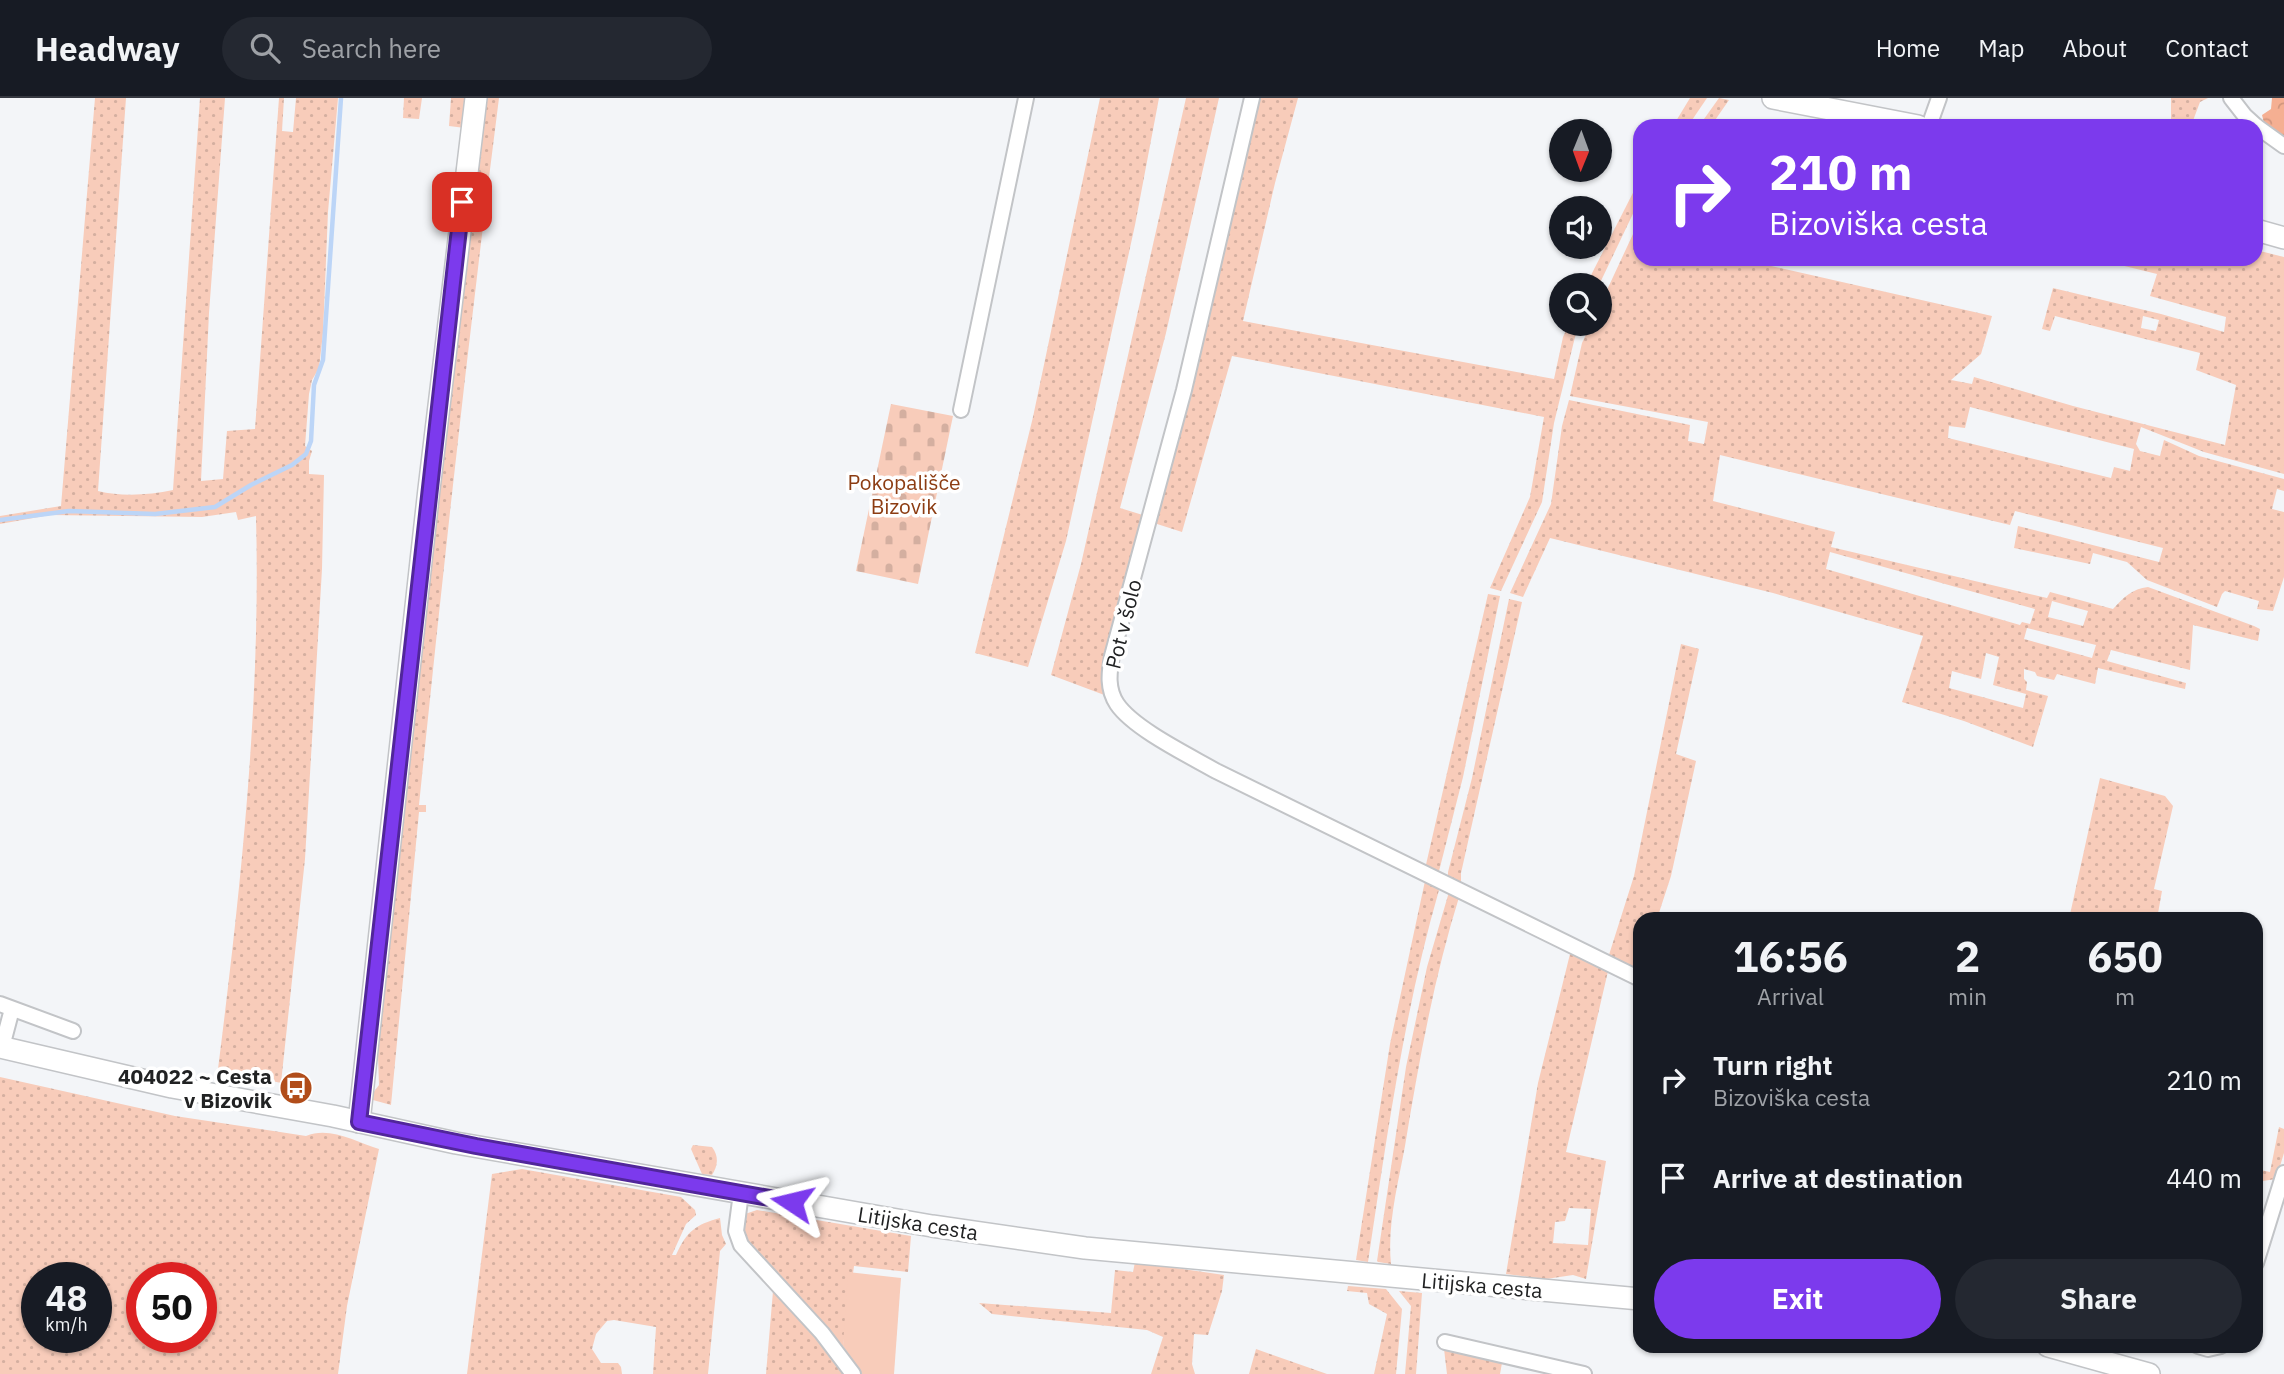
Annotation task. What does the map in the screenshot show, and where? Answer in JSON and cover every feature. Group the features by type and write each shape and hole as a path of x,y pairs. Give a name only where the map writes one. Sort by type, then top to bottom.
{"main road":[{"path":"359,1122 427,503 476,98"},
{"path":"1773,98 1882,119"},
{"path":"2263,232 2284,238"},
{"name":"Litijska cesta","path":"1,1047 172,1087 492,1149 932,1226 1085,1248 1633,1298"},
{"path":"2069,1353 2149,1374"}],"street":[{"path":"961,410 1026,98"},
{"name":"Pot v šolo","path":"1252,98 1184,390 1112,656 1108,675 1116,702 1126,715 1216,771 1633,976"},
{"path":"1932,119 1939,98"},
{"path":"2231,98 2248,119"},
{"path":"2263,131 2284,146"},
{"path":"1,1047 6,1007 74,1031"},
{"path":"2263,1240 2284,1173"},
{"path":"741,1193 736,1231 741,1245 822,1333 853,1374"},
{"path":"1446,1342 1584,1374"}],"green space":[{"path":"95,98 126,98 98,491 126,495 173,490 200,98 225,98 209,313 201,481 223,479 227,431 255,429 279,98 284,98 282,131 293,132 296,98 338,98 328,212 323,333 319,368 312,380 309,394 305,446 312,451 309,474 324,475 322,569 305,859 281,1083 218,1069 248,793 255,655 256,516 238,520 236,512 202,517 50,515 0,524 0,516 61,506"},
{"path":"404,98 422,98 419,119 403,118"},
{"path":"451,98 468,98 465,128 449,126"},
{"path":"483,98 499,98 437,628 419,805 426,805 426,812 419,812 391,1105 373,1100 373,1093 379,1085 378,1056 396,860"},
{"path":"1100,98 1159,98 1135,225 1066,541 1028,667 975,653 1033,417"},
{"path":"1186,98 1219,98 1166,333 1120,508 1146,516 1107,696 1051,675 1081,564"},
{"path":"1256,98 1298,98 1243,321 1554,379 1563,336 1575,336 1554,423 1542,502 1501,591 1490,588 1530,497 1544,417 1232,356 1182,532 1154,523"},
{"path":"1690,98 1707,98 1693,119 1677,119"},
{"path":"1719,98 1729,100 1716,119 1704,119"},
{"path":"2171,98 2208,98 2200,102 2194,119 2171,119"},
{"path":"2272,98 2284,98 2284,141 2265,127 2262,115 2271,109"},
{"path":"1633,193 1633,214 1612,258 1612,234"},
{"path":"1633,234 1633,266 1771,266 1992,316 1981,354 1951,380 1972,384 1974,377 2073,406 2225,445 2236,385 2196,370 2200,353 2055,316 2050,331 2042,329 2053,288 2224,332 2226,317 2150,296 2157,274 2124,266 2263,266 2263,252 2284,257 2284,474 2204,452 2141,427 2136,444 2140,451 2160,456 2164,440 2199,456 2284,479 2284,491 2277,489 2272,509 2284,512 2284,577 2273,611 2257,609 2259,601 2225,591 2217,607 2147,580 2127,562 2093,553 2090,564 2014,548 2018,526 2159,562 2163,548 2015,511 2010,525 1720,455 1713,501 1835,532 1831,547 2047,598 2050,592 2113,609 2129,594 2148,587 2254,626 2260,629 2258,641 2193,625 2190,670 2111,650 2107,661 2186,683 2185,689 2098,668 2095,684 2057,674 2054,680 2024,669 2026,690 2048,696 2033,747 1964,721 1902,702 1923,636 1773,593 1550,538 1523,597 1510,593 1551,504 1562,426 1569,400 1690,425 1688,441 1704,444 1708,422 1570,396 1585,336 1612,336 1612,279","holes":["2143,316 2159,320 2156,331 2141,328","1970,407 2134,449 2130,471 2114,467 2111,478 1948,438 1949,426 1965,428","1830,552 2035,609 2030,624 2022,622 2020,625 1826,569","2052,601 2088,611 2083,626 2048,617","2027,628 2096,645 2092,658 2024,639","1986,653 1999,657 1993,685 2026,694 2023,708 1949,688 1952,671 1981,679"]},
{"path":"1599,259 1611,259 1605,273 1592,273"},
{"name":"Pokopališče Bizovik","path":"891,404 953,416 918,584 856,571"},
{"path":"1488,594 1500,596 1463,777 1438,875 1425,869"},
{"path":"1509,599 1522,602 1461,873 1461,885 1448,878 1448,872 1472,778"},
{"path":"1681,644 1699,649 1676,754 1696,761 1671,876 1659,912 1633,912 1633,970 1608,958 1634,876"},
{"path":"2100,778 2165,796 2173,806 2154,889 2162,891 2158,912 2071,912"},
{"path":"1425,881 1439,887 1439,890 1406,1028 1368,1262 1356,1260 1390,1044"},
{"path":"1449,892 1460,894 1442,956 1422,1051 1394,1205 1391,1264 1378,1262 1406,1067 1427,967"},
{"path":"1571,950 1609,967 1566,1152 1606,1161 1586,1279 1573,1275 1546,1279 1506,1274 1538,1083","holes":["1569,1208 1591,1209 1588,1245 1553,1243 1555,1222 1565,1221"]},
{"path":"0,1077 175,1116 306,1136 315,1133 334,1134 379,1149 347,1306 338,1374 0,1374"},
{"path":"2279,1127 2284,1129 2284,1153 2276,1179 2263,1181 2263,1170 2270,1172"},
{"path":"693,1145 712,1147 714,1150 717,1161 712,1175 702,1174 691,1149"},
{"path":"522,1169 681,1197 695,1210 696,1215 686,1224 672,1255 676,1255 693,1230 720,1218 726,1244 720,1251 708,1374 653,1374 656,1327 614,1320 607,1321 596,1334 592,1349 601,1363 618,1363 622,1374 467,1374 492,1174"},
{"path":"757,1210 911,1236 908,1272 854,1266 843,1346 751,1250 742,1232 745,1214"},
{"path":"1135,1262 1224,1275 1222,1291 1208,1335 1194,1334 1192,1364 1195,1374 1151,1374 1163,1337 1147,1330 992,1314 979,1303 1111,1313 1115,1270 1133,1272"},
{"path":"848,1272 901,1278 894,1374 862,1374 843,1346"},
{"path":"1348,1286 1386,1289 1402,1309 1396,1374 1374,1374 1387,1314 1369,1304 1367,1293 1347,1291"},
{"path":"773,1291 809,1329 844,1374 766,1374"},
{"path":"1399,1291 1422,1293 1416,1374 1405,1374 1411,1306"},
{"path":"1256,1349 1327,1374 1249,1374"},
{"path":"1444,1349 1502,1363 1500,1374 1447,1374"}],"waterway":[{"path":"0,520 69,511 155,514 215,507 292,465 306,454 311,441 314,385 323,360 341,98"}],"place":[{"name":"404022 ~ Cesta v Bizovik","path":"296,1088"}],"route":[{"path":"462,202 359,1122 476,1146 792,1202"}]}
